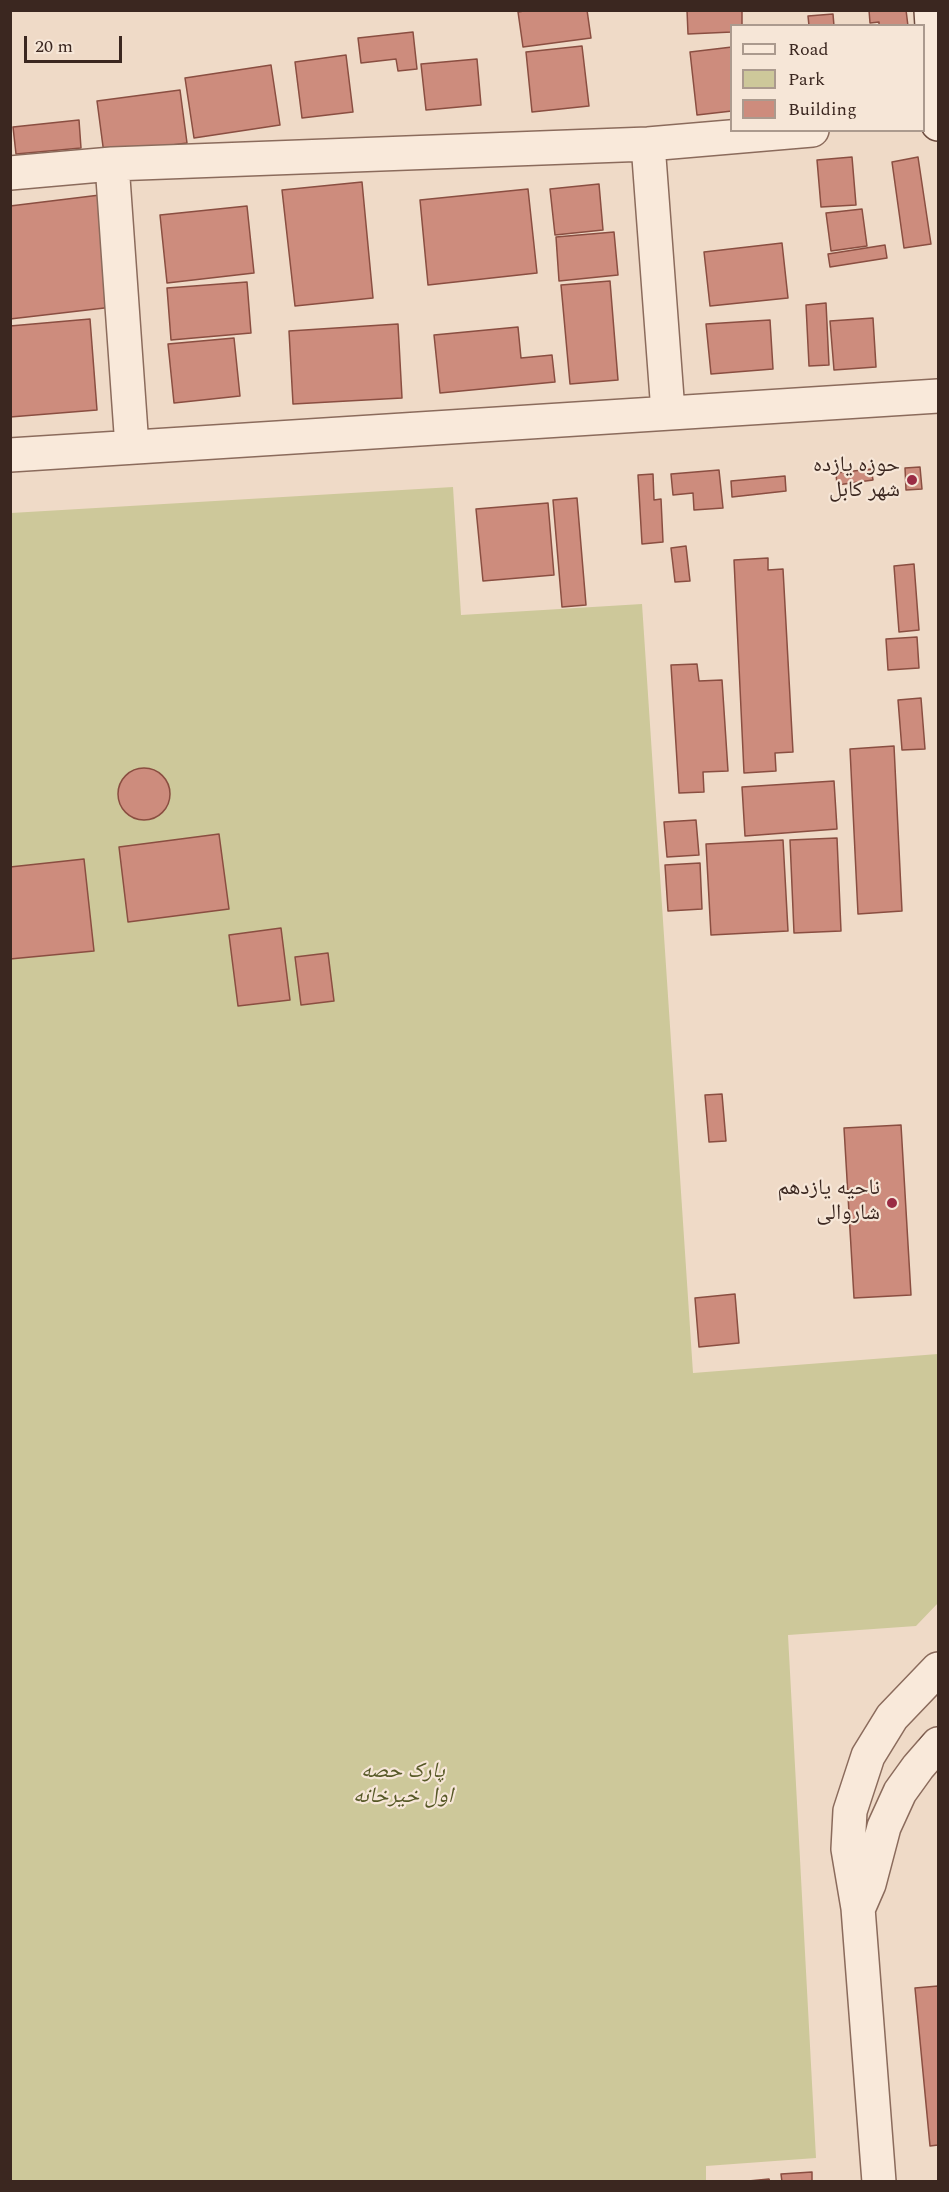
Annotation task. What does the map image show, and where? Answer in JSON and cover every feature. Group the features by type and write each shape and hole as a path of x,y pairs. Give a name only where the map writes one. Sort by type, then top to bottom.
{"street":[{"path":"931,10 938,122"},
{"path":"10,173 112,165 648,144 789,132"},
{"path":"648,144 668,412"},
{"path":"112,165 132,447"},
{"path":"10,455 939,396"},
{"path":"879,2181 858,1908 848,1849 850,1811 868,1756 892,1717 939,1669"},
{"path":"858,1908 869,1884 884,1827 900,1792 937,1746"}],"green space":[{"name":"پارک حصه اول خیرخانه","path":"453,487 461,615 642,604 693,1373 938,1354 938,1603 916,1626 788,1635 816,2158 706,2166 706,2182 11,2182 11,513"}],"building":[{"path":"587,10 591,38 523,47 518,12"},
{"path":"687,10 742,10 742,24 730,24 730,32 688,34"},
{"path":"869,10 906,10 908,24 870,23"},
{"path":"833,14 834,24 809,24 808,16"},
{"path":"413,32 417,69 398,71 396,59 361,63 358,38"},
{"path":"582,46 589,106 532,112 526,52"},
{"path":"730,47 730,111 697,115 690,52"},
{"path":"346,55 353,112 302,118 295,62"},
{"path":"477,59 481,105 426,110 421,64"},
{"path":"271,65 280,125 194,138 185,78"},
{"path":"180,90 187,143 104,154 97,101"},
{"path":"79,120 81,148 16,154 13,127"},
{"path":"852,157 856,205 821,207 817,160"},
{"path":"918,157 931,244 904,248 892,162"},
{"path":"362,182 373,298 295,306 282,190"},
{"path":"599,184 603,230 555,235 550,189"},
{"path":"528,189 537,273 428,285 420,200"},
{"path":"100,195 113,307 10,319 10,206"},
{"path":"247,206 254,273 167,283 160,215"},
{"path":"862,209 867,246 831,251 826,213"},
{"path":"614,232 618,275 559,281 556,237"},
{"path":"782,243 788,298 710,306 704,252"},
{"path":"885,245 887,258 830,267 828,254"},
{"path":"610,281 618,380 570,384 561,285"},
{"path":"247,282 251,333 171,340 167,288"},
{"path":"826,303 829,365 809,366 806,305"},
{"path":"873,318 876,367 834,370 830,321"},
{"path":"90,319 97,410 10,417 10,326"},
{"path":"770,320 773,369 711,374 706,324"},
{"path":"398,324 402,398 293,404 289,331"},
{"path":"518,327 521,358 552,355 555,382 440,393 434,335"},
{"path":"234,338 240,396 174,403 168,344"},
{"path":"920,467 922,489 906,490 905,468"},
{"path":"871,469 873,480 837,485 836,473"},
{"path":"719,470 723,508 694,510 693,493 673,495 671,474"},
{"path":"653,474 654,500 661,499 663,542 642,544 638,475"},
{"path":"785,476 786,491 732,497 731,481"},
{"path":"577,498 586,605 562,607 553,500"},
{"path":"548,503 554,575 483,581 476,509"},
{"path":"686,546 690,581 675,582 671,548"},
{"path":"768,558 768,570 783,569 793,752 775,753 776,771 744,773 734,560"},
{"path":"914,564 919,630 899,632 894,566"},
{"path":"917,637 919,668 888,670 886,639"},
{"path":"697,664 699,681 722,680 728,771 703,772 704,792 679,793 671,665"},
{"path":"921,698 925,749 902,750 898,700"},
{"path":"894,746 902,911 858,914 850,749"},
{"path":"144,768 154,770 162,776 168,784 170,794 168,804 162,812 154,818 144,820 134,818 126,812 120,804 118,794 120,784 126,776 134,770"},
{"path":"834,781 837,829 745,836 742,787"},
{"path":"696,820 699,855 667,857 664,822"},
{"path":"219,834 229,909 128,922 119,847"},
{"path":"837,838 841,931 794,933 790,840"},
{"path":"783,840 788,931 711,935 706,844"},
{"path":"84,859 94,951 10,959 10,867"},
{"path":"700,863 702,909 668,911 665,865"},
{"path":"281,928 290,1000 238,1006 229,935"},
{"path":"328,953 334,1001 301,1005 295,957"},
{"path":"722,1094 726,1141 709,1142 705,1095"},
{"path":"901,1125 911,1295 854,1298 844,1128"},
{"path":"735,1294 739,1343 699,1347 695,1298"},
{"path":"938,1986 938,2145 930,2146 915,1988"},
{"path":"812,2172 812,2182 782,2182 781,2174"},
{"path":"769,2179 770,2182 738,2182"}],"place":[{"name":"حوزه یازده شهر کابل","path":"912,480"},
{"name":"ناحیه یازدهم شاروالی","path":"892,1203"}]}
